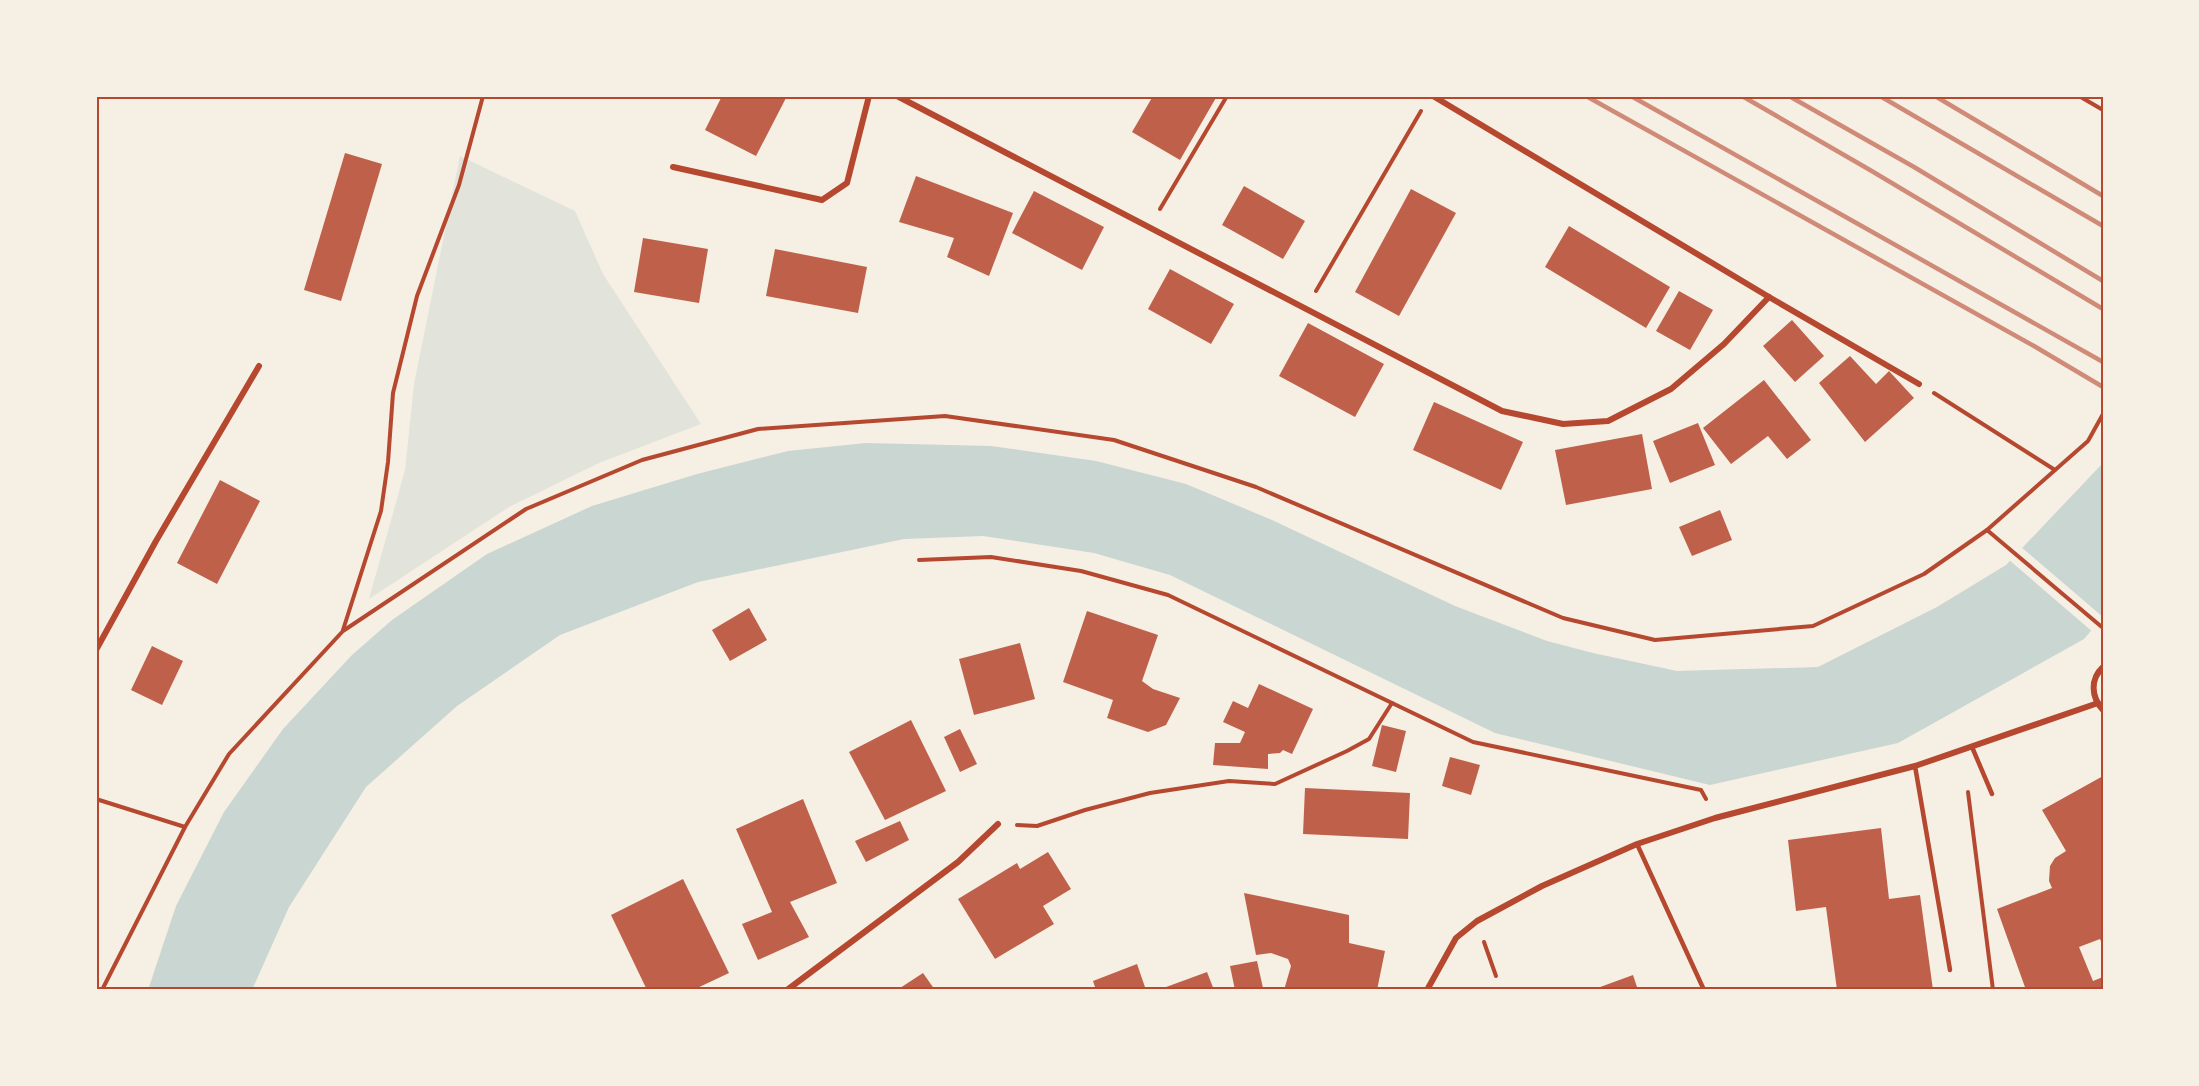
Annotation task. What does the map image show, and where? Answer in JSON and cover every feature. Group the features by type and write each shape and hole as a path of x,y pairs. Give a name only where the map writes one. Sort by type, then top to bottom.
{"street":[{"path":"673,167 822,201 847,183 869,96"},
{"path":"897,96 1502,411 1563,424 1608,420 1671,389 1724,344 1769,297"},
{"path":"1433,96 1919,384"},
{"path":"96,650 156,541 259,366"},
{"path":"2103,667 2095,679 2093,689 2103,710"},
{"path":"1427,990 1456,938 1477,921 1542,886 1637,844 1715,818 1915,766 2098,703"},
{"path":"787,990 958,862 998,824"}],"lane":[{"path":"1972,747 1992,794"},
{"path":"1915,766 1950,969"},
{"path":"1637,844 1704,990"}],"path":[{"path":"343,631 381,512 388,462 393,393 417,296 459,185 483,96"},
{"path":"1150,227 1227,96"},
{"path":"2079,96 2103,110"},
{"path":"1306,308 1424,106"},
{"path":"1919,384 2055,470"},
{"path":"102,990 185,827 229,754 343,631 526,509 642,460 758,429 945,416 1114,440 1256,487 1563,618 1655,640 1814,626 1924,574 1987,530 2088,441 2103,414"},
{"path":"1987,530 2103,628"},
{"path":"919,560 991,557 1081,571 1168,595 1473,742 1701,789 1715,818"},
{"path":"998,824 1037,826 1085,810 1150,794 1229,781 1275,784 1369,739 1392,703"},
{"path":"1962,750 1993,990"},
{"path":"96,799 185,827"},
{"path":"1477,921 1496,976"}],"shaded area":[{"path":"460,156 575,211 603,274 701,424 599,463 509,507 369,599 405,470 414,384"},
{"path":"866,443 991,446 1096,461 1186,484 1272,520 1455,606 1547,641 1677,671 1818,667 1937,607 2006,565 2103,463 2103,617 2084,639 1898,743 1710,785 1495,733 1170,575 1094,553 983,536 904,539 698,582 560,635 457,706 366,787 289,907 252,990 148,990 176,906 224,812 283,729 352,655 392,620 487,554 592,506 697,474 788,451"}],"pier":[{"path":"2020,546 2103,617 2103,622 2094,633 2008,559"}],"building":[{"path":"722,96 787,96 756,156 705,130"},
{"path":"1153,96 1217,96 1180,160 1132,132"},
{"path":"345,153 382,164 341,301 304,290"},
{"path":"916,176 1013,213 989,276 947,257 954,238 899,222"},
{"path":"1244,186 1305,221 1283,259 1222,225"},
{"path":"1411,189 1456,213 1399,316 1355,292"},
{"path":"1034,191 1104,227 1082,270 1012,233"},
{"path":"1569,226 1670,287 1646,328 1545,267"},
{"path":"643,238 708,249 699,303 634,292"},
{"path":"775,249 867,267 858,313 766,296"},
{"path":"1170,269 1234,304 1211,344 1148,309"},
{"path":"1679,291 1713,310 1690,350 1656,331"},
{"path":"1792,320 1824,356 1795,382 1763,346"},
{"path":"1308,323 1384,364 1355,417 1279,376"},
{"path":"1850,356 1876,384 1889,371 1914,398 1865,442 1819,383"},
{"path":"1764,380 1811,440 1787,459 1768,436 1731,464 1703,428"},
{"path":"1434,402 1523,442 1501,490 1413,450"},
{"path":"1698,423 1715,465 1670,483 1653,441"},
{"path":"1642,434 1652,489 1566,505 1555,450"},
{"path":"220,480 260,501 217,584 177,563"},
{"path":"1720,510 1732,540 1692,556 1679,527"},
{"path":"749,608 767,640 730,661 712,630"},
{"path":"1087,611 1158,635 1142,681 1153,689 1180,698 1166,725 1148,732 1107,718 1113,700 1063,682"},
{"path":"1020,643 1035,699 974,715 959,659"},
{"path":"152,646 183,661 162,705 131,690"},
{"path":"1259,684 1313,709 1292,754 1283,750 1280,753 1268,754 1268,769 1213,765 1215,743 1240,743 1245,732 1223,722 1233,701 1248,708"},
{"path":"911,720 946,791 885,820 849,752"},
{"path":"1382,725 1406,731 1396,772 1372,766"},
{"path":"960,729 977,764 960,772 944,737"},
{"path":"1450,757 1480,765 1471,795 1442,786"},
{"path":"2103,776 2103,946 2100,939 2079,947 2093,981 2103,977 2103,990 2026,990 1997,909 2052,888 2049,881 2050,866 2055,858 2066,851 2042,810"},
{"path":"1305,788 1410,793 1408,839 1303,834"},
{"path":"803,799 837,883 790,902 809,937 758,960 742,924 772,912 736,829"},
{"path":"900,821 909,840 866,862 855,841"},
{"path":"1881,828 1889,899 1920,895 1933,990 1837,990 1826,907 1796,911 1788,840"},
{"path":"1048,852 1071,889 1043,906 1054,924 995,959 958,899 1017,863 1020,869"},
{"path":"683,879 729,973 693,990 647,990 611,915"},
{"path":"1244,893 1349,915 1349,943 1385,951 1377,990 1284,990 1291,966 1288,959 1271,953 1256,955"},
{"path":"1257,961 1263,988 1235,990 1230,966"},
{"path":"1137,964 1146,990 1096,990 1093,981"},
{"path":"1207,972 1214,990 1158,990"},
{"path":"923,973 935,990 897,990"},
{"path":"1633,975 1638,990 1592,990"}],"railway":[{"path":"1586,96 2034,346 2103,387"},
{"path":"1631,96 2103,362"},
{"path":"1742,96 2103,309"},
{"path":"1789,96 1914,167 2103,281"},
{"path":"1880,96 2103,226"},
{"path":"1935,96 2103,196"}]}
